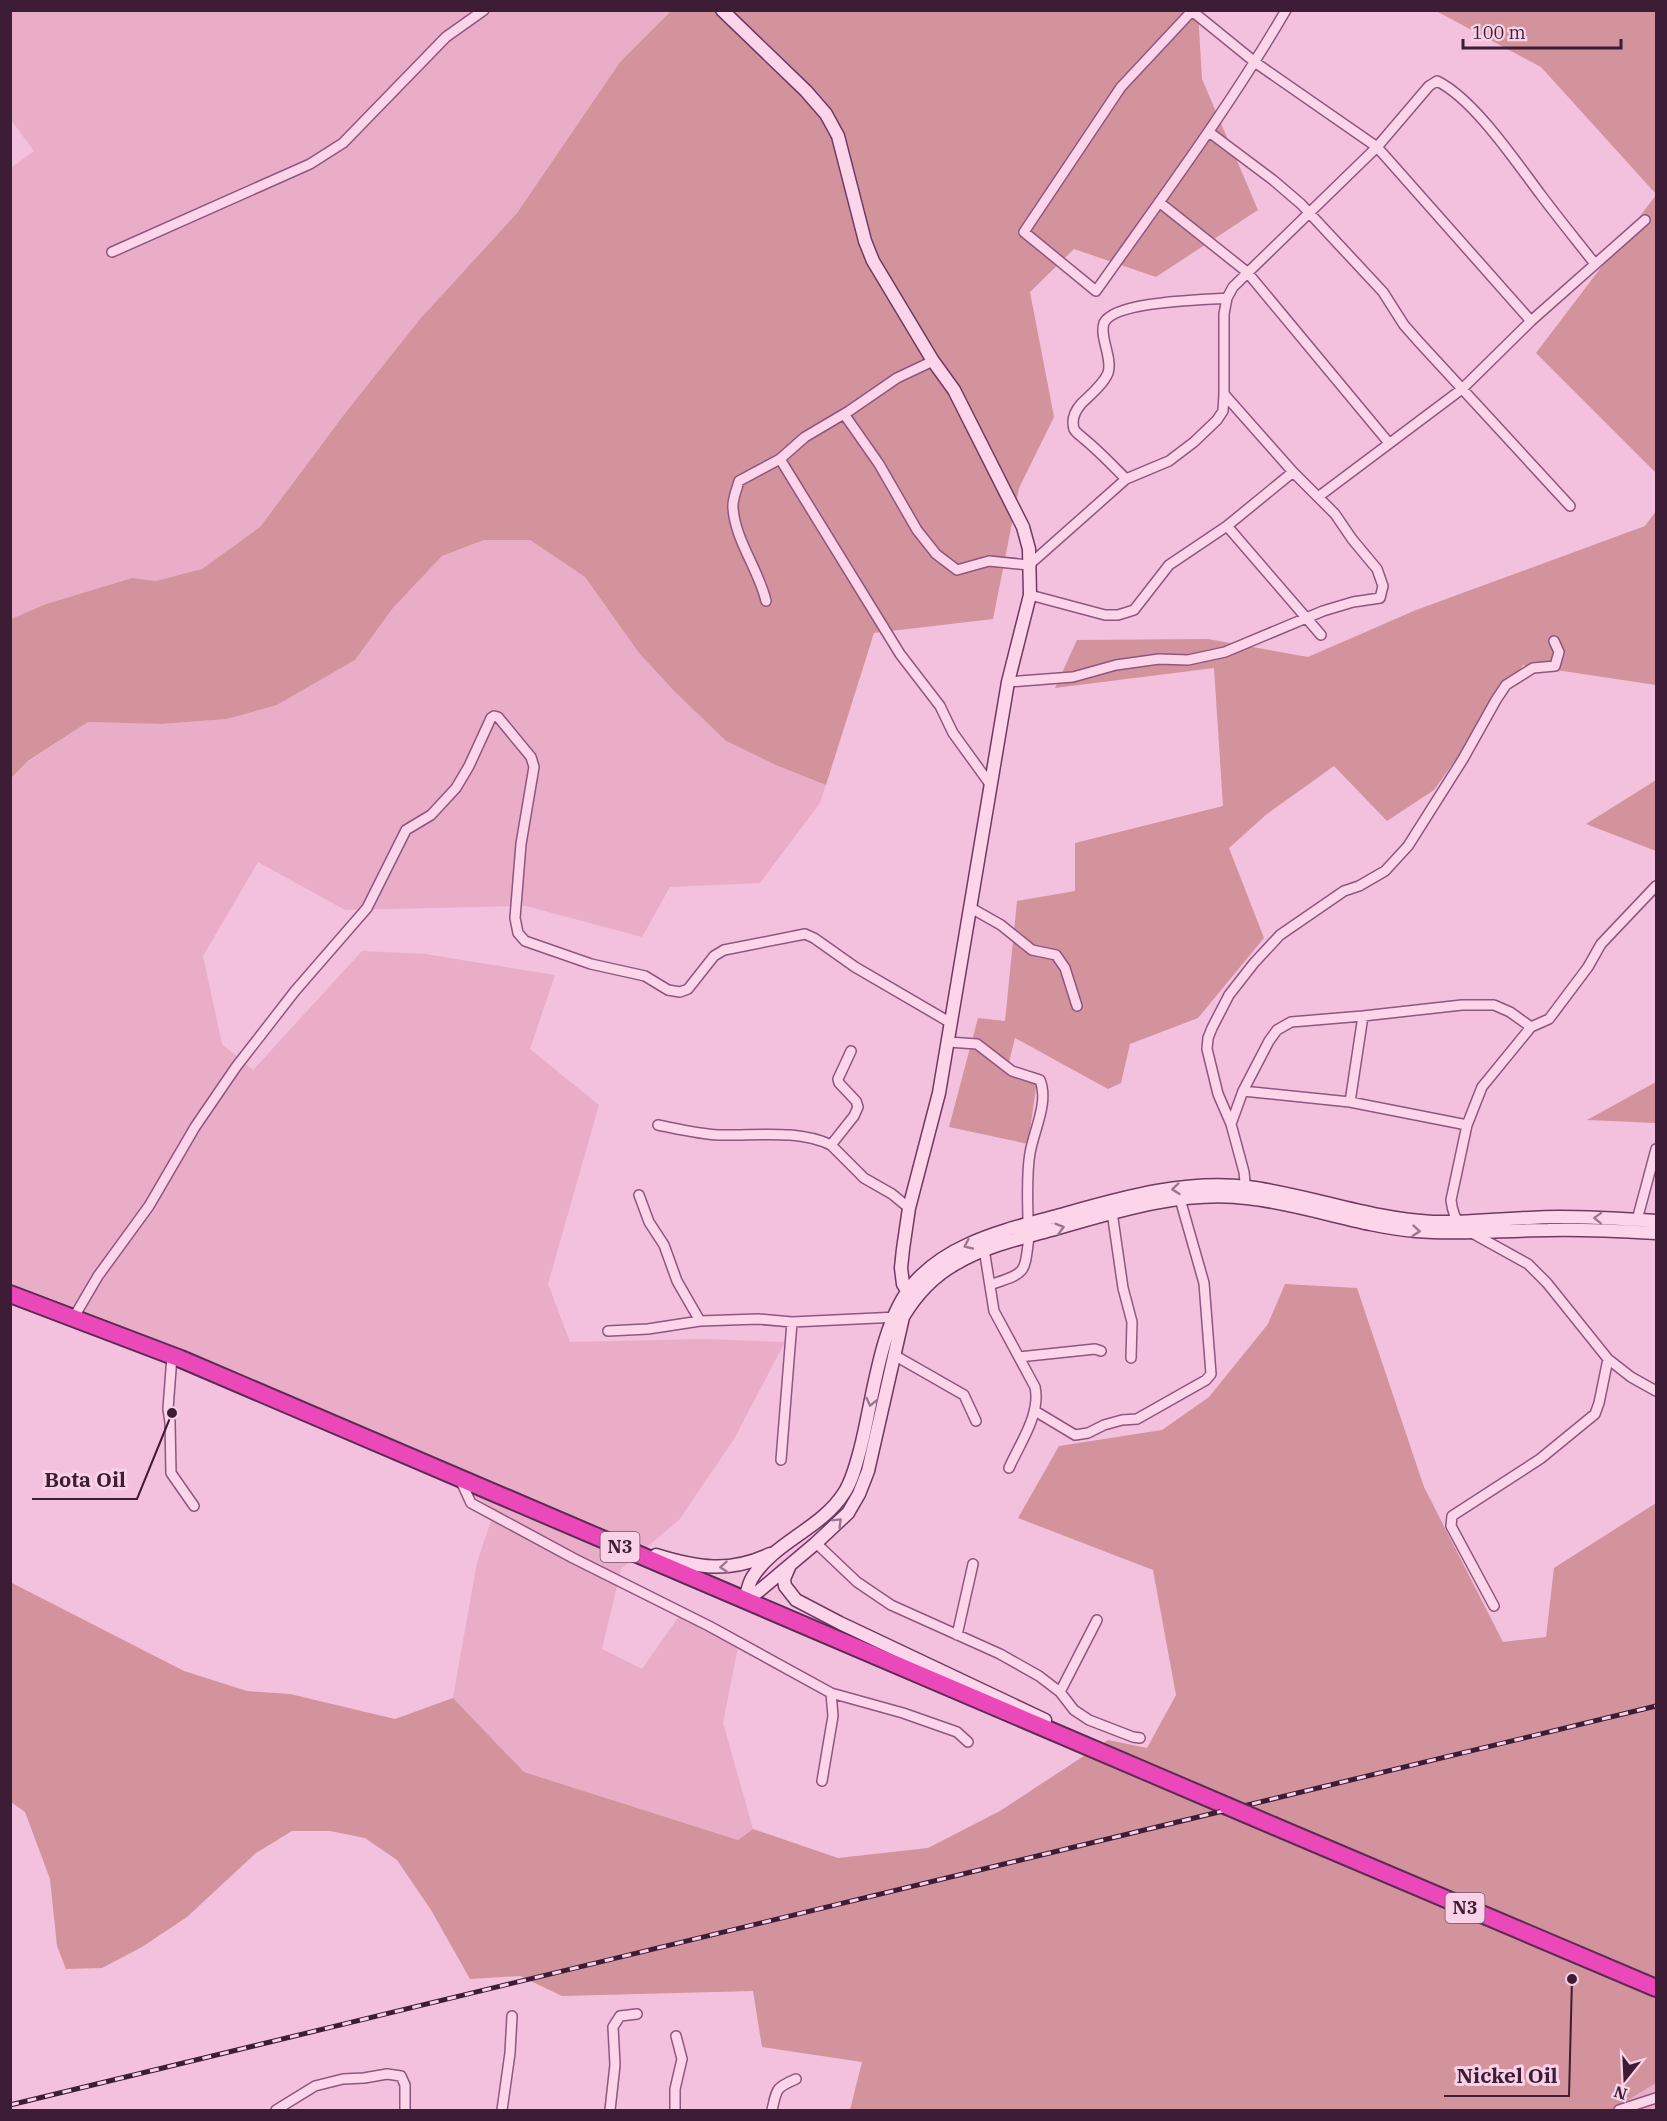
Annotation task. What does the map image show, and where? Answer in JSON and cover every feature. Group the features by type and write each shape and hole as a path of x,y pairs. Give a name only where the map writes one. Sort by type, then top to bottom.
{"highway":[{"name":"N3","path":"10,1294 172,1356 459,1477 1656,1988"}],"street":[{"path":"112,252 310,164 343,143 446,37 484,10"},
{"path":"722,10 806,91 826,114 838,136 865,241 873,261 933,361 954,390 1023,527 1029,549 1030,596 1008,682 939,1093 909,1208 901,1268 903,1284 910,1296"},
{"path":"1286,10 1256,63 1096,291 1024,232 1121,87 1192,11 1256,63 1377,147 1531,321"},
{"path":"844,414 879,464 917,530 936,554 957,570 989,561 1029,565 1126,479 1169,461 1217,420 1222,411 1224,394 1224,314 1227,298 1233,287 1377,147 1429,86 1437,81 1450,87 1471,107 1515,159 1595,264"},
{"path":"1209,132 1273,180 1309,213 1383,292 1404,325 1570,506"},
{"path":"1159,202 1247,273 1389,442"},
{"path":"1318,497 1462,389 1531,321 1645,220"},
{"path":"1126,479 1075,431 1072,418 1078,406 1108,373 1109,363 1103,329 1105,323 1110,316 1126,309 1160,303 1227,298"},
{"path":"766,601 762,583 743,546 732,507 739,481 780,459 805,437 897,378 933,361"},
{"path":"1008,682 1073,676 1116,665 1159,659 1188,660 1225,652 1306,618 1353,602 1380,598 1383,586 1377,569 1335,514 1293,472 1224,394"},
{"path":"780,459 900,654 939,706 953,734 990,784"},
{"path":"1030,596 1105,615 1118,615 1134,610 1169,565 1227,526 1293,472"},
{"path":"1227,526 1321,635"},
{"path":"1246,1192 1244,1172 1230,1124 1218,1094 1207,1049 1212,1028 1229,995 1280,935 1344,891 1359,886 1385,871 1408,846 1506,685 1533,668 1555,666 1559,652 1554,641"},
{"path":"74,1317 98,1276 149,1206 195,1127 236,1067 295,991 366,908 406,830 431,815 456,788 494,716 498,717 531,758 534,767 521,844 515,918 518,933 525,941 591,964 645,976 668,990 680,992 688,989 714,956 724,950 805,934 855,967 951,1023"},
{"path":"1655,1387 1631,1377 1608,1359 1528,1264 1471,1232 1457,1221 1451,1200 1467,1125 1482,1087 1531,1027 1548,1019 1588,967 1601,944 1656,886"},
{"path":"971,908 1001,925 1032,950 1056,955 1065,968 1077,1006"},
{"path":"1230,1124 1243,1091 1269,1041 1278,1030 1291,1022 1462,1005 1494,1005 1510,1012 1531,1027"},
{"path":"1350,1102 1363,1016"},
{"path":"948,1042 977,1044 1012,1071 1040,1080 1043,1087 1030,1155 1029,1230 1025,1267 1017,1275 990,1285"},
{"path":"831,1145 854,1116 858,1107 856,1101 839,1083 838,1078 851,1051"},
{"path":"1243,1091 1350,1102 1467,1125"},
{"path":"658,1125 717,1135 793,1136 831,1145 864,1178 892,1194 909,1208"},
{"path":"1637,1220 1656,1149"},
{"path":"910,1296 956,1263 1029,1230 1120,1198 1172,1188 1215,1186 1246,1192 1359,1223 1415,1231 1548,1230 1656,1233"},
{"path":"745,1600 751,1580 763,1564 816,1523 844,1493 855,1469 898,1317 915,1282 946,1256 970,1243 1180,1199 1221,1197 1246,1192 1280,1193 1358,1212 1433,1222 1559,1217 1656,1221"},
{"path":"639,1195 649,1222 664,1245 677,1281 700,1321"},
{"path":"1035,1411 1075,1435 1088,1433 1104,1425 1137,1419 1206,1380 1211,1374 1203,1283 1180,1199"},
{"path":"1112,1212 1123,1288 1132,1322 1131,1358"},
{"path":"984,1249 994,1311 1035,1387 1037,1397 1035,1411 1009,1468"},
{"path":"608,1331 648,1329 700,1321 792,1322 898,1317"},
{"path":"745,1600 816,1543 848,1513 859,1494 868,1471 894,1355 898,1317"},
{"path":"781,1460 792,1322"},
{"path":"1019,1357 1095,1348 1101,1351"},
{"path":"894,1355 964,1395 976,1421"},
{"path":"172,1356 168,1409 171,1473 194,1506"},
{"path":"1494,1606 1450,1526 1452,1516 1540,1459 1595,1414 1608,1359"},
{"path":"459,1477 471,1503 573,1558 709,1626 831,1693 903,1713 957,1732 968,1742"},
{"path":"592,1535 668,1559 714,1568 739,1566 779,1550"},
{"path":"816,1543 857,1582 891,1605 1000,1654 1060,1692 1074,1710 1089,1720 1140,1738"},
{"path":"790,1564 784,1579 785,1586 796,1600 809,1608 1083,1738 1122,1761"},
{"path":"957,1635 973,1564"},
{"path":"1060,1692 1097,1620"},
{"path":"822,1781 834,1716 831,1693"},
{"path":"610,2110 615,2065 613,2027 620,2016 637,2014"},
{"path":"502,2110 510,2054 512,2016"},
{"path":"675,2110 675,2089 682,2059 676,2036"},
{"path":"276,2110 315,2086 343,2079 387,2074 401,2076 405,2085 405,2110"},
{"path":"772,2110 781,2085 796,2079"},
{"path":"1620,2110 1656,2098"}],"shaded area":[{"path":"11,11 671,11 620,62 517,213 420,319 346,412 260,527 202,569 156,581 132,578 46,604 11,619 11,168 34,151 11,120"},
{"path":"671,11 1198,11 1202,79 1258,210 1156,277 1074,249 1030,292 1054,417 1019,488 993,619 874,633 826,785 778,766 726,741 675,692 639,653 585,577 530,540 484,540 442,556 393,608 355,660 277,705 227,719 161,724 88,722 28,761 11,778 11,619 46,604 132,578 156,581 202,569 260,527 346,412 420,319 517,213 620,62"},
{"path":"1436,11 1656,11 1656,194 1541,67"},
{"path":"1656,195 1656,473 1536,353"},
{"path":"1656,511 1656,685 1523,665 1434,790 1387,821 1334,766 1267,814 1229,848 1264,938 1198,1018 1130,1044 1121,1083 1108,1089 1015,1038 1006,1074 1037,1081 1028,1144 949,1127 978,1018 1005,1021 1017,901 1075,891 1075,843 1223,806 1214,668 1055,688 1077,640 1208,639 1308,657 1416,610 1645,526"},
{"path":"484,540 530,540 585,577 639,653 675,692 726,741 778,766 826,785 820,803 760,883 670,887 642,937 526,906 345,910 258,862 203,956 222,1044 253,1070 362,951 425,954 555,975 530,1049 599,1105 548,1284 570,1342 706,1339 785,1342 734,1439 679,1520 621,1569 602,1649 642,1669 684,1609 740,1637 723,1723 753,1829 738,1840 524,1772 453,1698 477,1562 495,1509 353,1423 69,1307 11,1286 10,778 28,762 88,722 161,724 227,719 277,705 355,660 393,608 442,556"},
{"path":"1656,780 1656,851 1586,824"},
{"path":"1656,1082 1656,1123 1587,1120"},
{"path":"1285,1284 1357,1288 1424,1487 1503,1642 1546,1637 1554,1568 1656,1503 1656,2083 1612,2110 850,2110 862,2062 762,2047 753,1991 562,1996 520,1976 470,1979 431,1910 397,1860 365,1838 330,1831 292,1831 256,1853 187,1917 142,1947 102,1968 66,1969 57,1946 50,1879 25,1812 11,1802 10,1582 184,1671 247,1691 290,1694 395,1719 453,1698 524,1772 738,1840 753,1829 838,1858 928,1848 1000,1811 1108,1740 1147,1748 1176,1695 1153,1570 1018,1518 1059,1446 1162,1430 1209,1397 1268,1324"},
{"path":"1656,2083 1656,2110 1612,2110"}],"railway":[{"path":"10,2105 1656,1706"}],"place":[{"name":"Bota Oil","path":"172,1413"},
{"name":"Nickel Oil","path":"1572,1979"}]}
